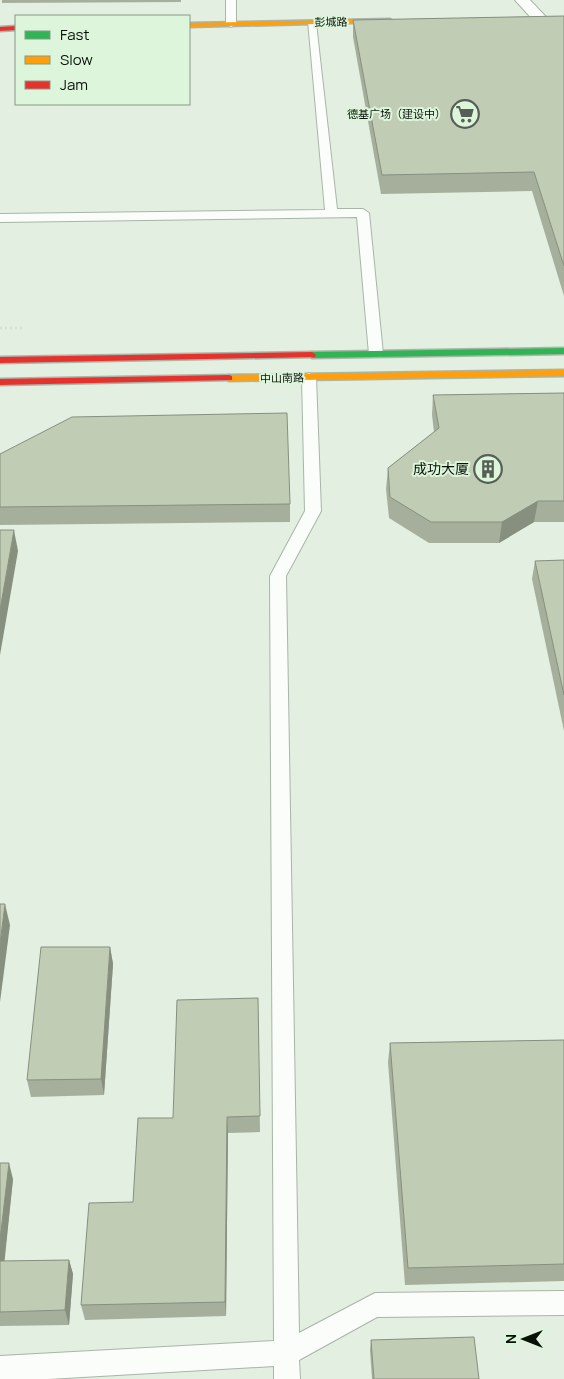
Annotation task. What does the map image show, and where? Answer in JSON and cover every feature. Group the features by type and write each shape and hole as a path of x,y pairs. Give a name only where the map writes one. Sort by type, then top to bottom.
{"main road":[{"path":"519,19 543,18"},
{"name":"彭城路","path":"190,25 400,21"},
{"path":"0,29 15,28"},
{"name":"中山南路","path":"0,360 564,351"},
{"name":"中山南路","path":"0,382 564,373"}],"street":[{"path":"522,0 543,18"}],"lane":[{"path":"231,0 231,24"},
{"path":"311,23 331,213"},
{"path":"0,218 362,213 376,354"},
{"path":"287,1379 278,576 312,512 308,377"},
{"path":"0,1369 287,1353 374,1304 564,1303"}],"path":[{"path":"0,328 22,328"}],"building":[{"name":"德基广场（建设中）","path":"564,16 564,266 534,172 382,175 353,20"},
{"name":"成功大厦","path":"564,393 564,501 538,501 502,522 431,522 390,497 388,468 439,428 433,395"},
{"path":"287,413 290,504 0,507 0,454 72,417"},
{"path":"0,530 14,530 0,610"},
{"path":"564,560 564,695 535,561"},
{"path":"0,904 5,904 0,944"},
{"path":"41,947 110,947 101,1079 27,1080"},
{"path":"258,998 260,1116 227,1117 225,1302 81,1305 89,1203 133,1202 138,1118 173,1118 177,1000"},
{"path":"564,1040 564,1264 408,1268 390,1043"},
{"path":"0,1163 9,1163 0,1240"},
{"path":"69,1260 65,1310 0,1312 0,1261"},
{"path":"474,1337 479,1379 374,1379 371,1340"}],"traffic: fast":[{"path":"312,355 564,351"}],"traffic: slow":[{"path":"190,25 390,21"},
{"path":"229,378 564,373"}],"traffic: jam":[{"path":"0,29 15,28"},
{"path":"0,360 312,355"},
{"path":"0,382 229,378"}],"place":[{"name":"德基广场（建设中）","path":"465,114"},
{"name":"成功大厦","path":"488,469"}]}
